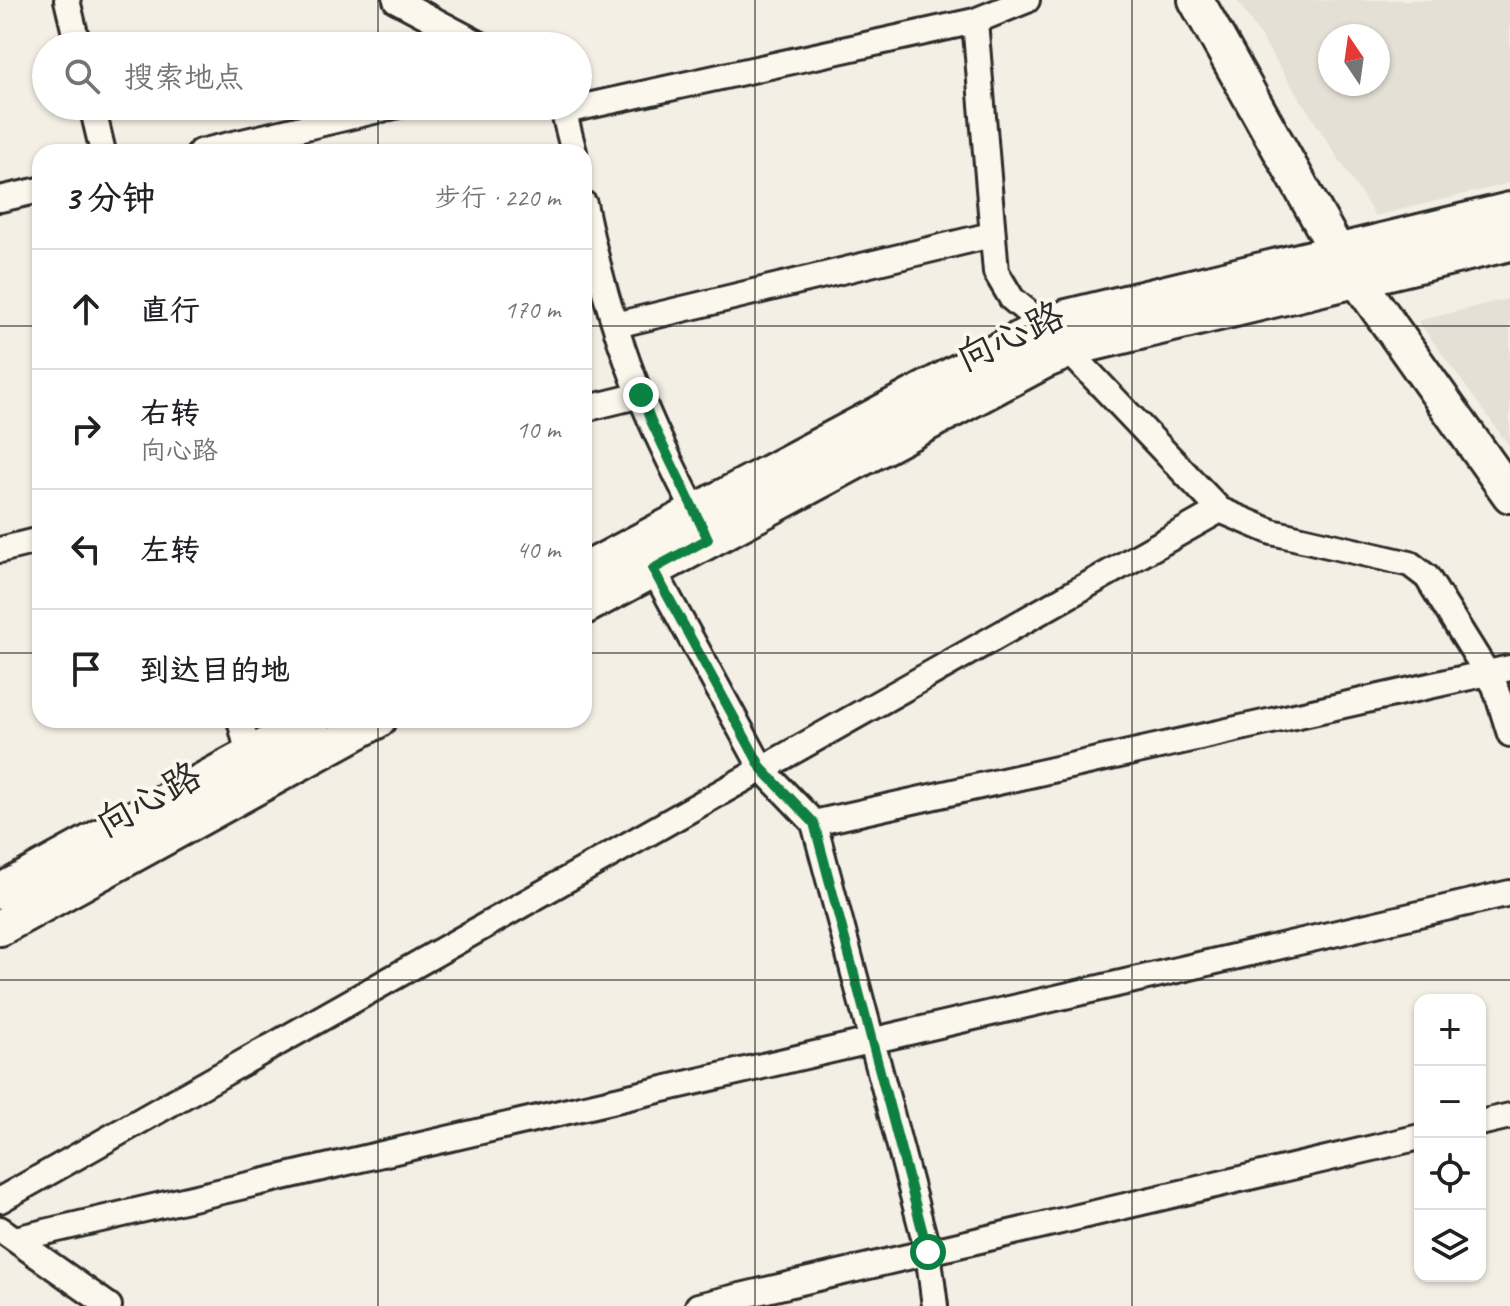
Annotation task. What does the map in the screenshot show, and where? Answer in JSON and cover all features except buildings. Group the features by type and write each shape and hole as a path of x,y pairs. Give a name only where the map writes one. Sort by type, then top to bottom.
{"main road":[{"path":"1196,0 1337,251 1510,495"},
{"name":"向心路","path":"592,568 701,525 1057,338 1113,305 1510,210"},
{"name":"向心路","path":"1057,338 1121,335 1510,243"},
{"name":"向心路","path":"592,603 653,569 701,525"},
{"name":"向心路","path":"0,892 298,728"},
{"name":"向心路","path":"0,928 363,728"}],"street":[{"path":"67,0 75,32"},
{"path":"396,0 457,32"},
{"path":"592,102 975,21 1027,0"},
{"path":"975,21 991,235 996,272 1012,299 1057,338 1220,510 1272,532 1410,564 1427,577 1499,672"},
{"path":"95,120 101,144"},
{"path":"234,144 336,120"},
{"path":"567,120 572,144"},
{"path":"0,199 32,192"},
{"path":"616,325 991,235"},
{"path":"592,243 616,325 651,421 701,525"},
{"path":"592,407 641,395"},
{"path":"0,1200 1220,510"},
{"path":"0,550 32,542"},
{"path":"653,569 762,769 814,823 928,1252 935,1306"},
{"path":"1499,672 1495,686 1510,734"},
{"path":"814,823 1499,672"},
{"path":"242,728 249,755"},
{"path":"8,1234 872,1041 1510,893"},
{"path":"1486,1122 1510,1116"},
{"path":"698,1306 1416,1138"},
{"path":"8,1234 109,1306"}],"shaded area":[{"path":"1237,0 1510,0 1510,183 1375,216"},
{"path":"1510,298 1510,447 1418,321"}],"route":[{"path":"641,395 708,539 653,569 762,769 814,823 928,1252"}]}
